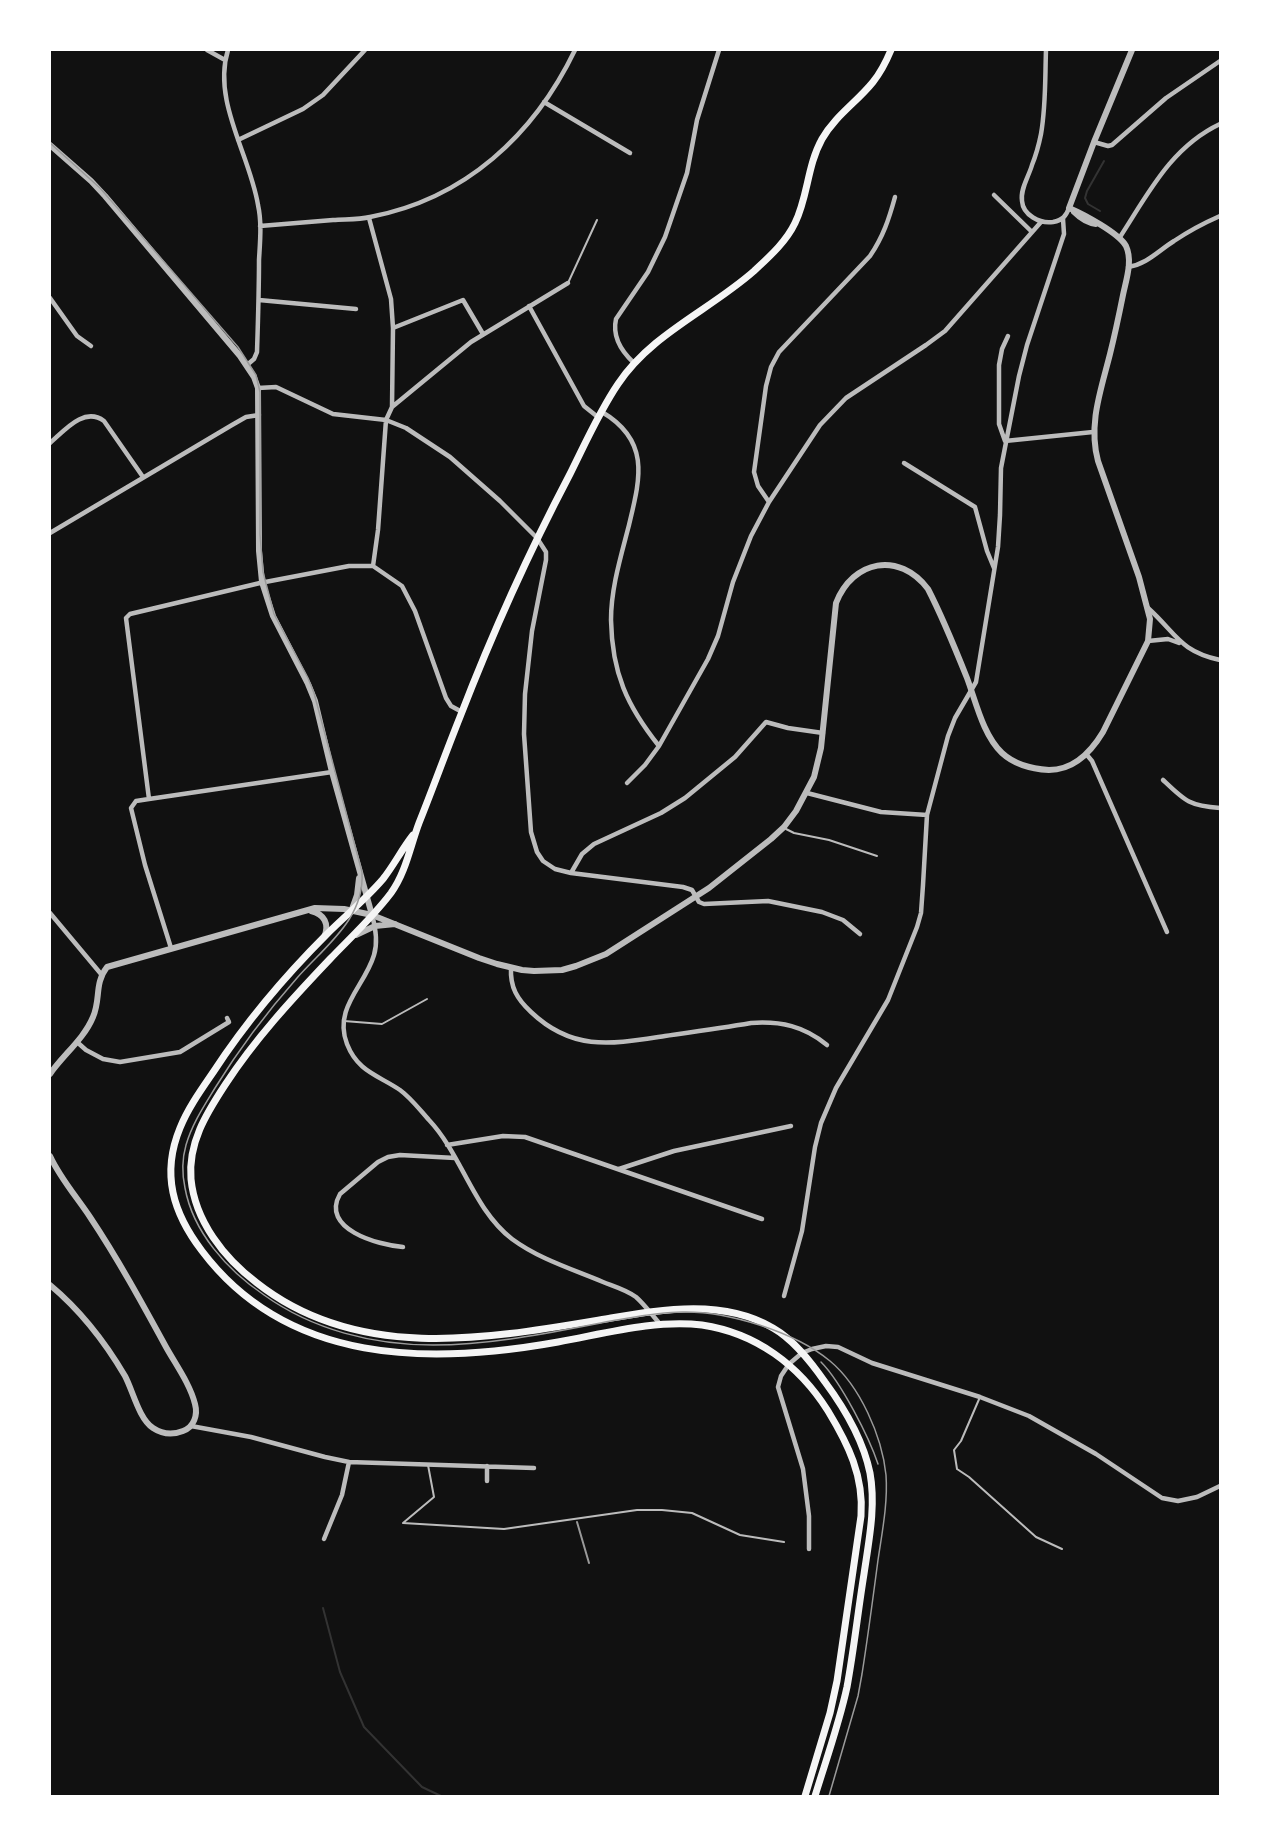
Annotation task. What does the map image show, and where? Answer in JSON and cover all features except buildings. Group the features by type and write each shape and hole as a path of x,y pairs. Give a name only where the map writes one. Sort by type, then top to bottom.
{"main road":[{"path":"815,1797 848,1681 869,1540 873,1497 866,1457 855,1429 835,1396 802,1353 777,1330 759,1321 740,1315 696,1308 649,1312 486,1336 430,1340 363,1332 334,1324 293,1307 256,1282 221,1248 201,1216 192,1186 192,1157 200,1128 210,1107 263,1031 372,915 392,892 403,873 462,712 537,538 616,386 653,344 752,272 785,239 800,210 809,170 823,136 835,120 876,79 891,50"},
{"path":"417,830 388,872 367,896 280,984 237,1038 197,1096 183,1120 175,1141 170,1171 177,1208 185,1226 210,1262 246,1296 292,1325 342,1344 382,1352 429,1355 482,1353 661,1325 701,1325 731,1332 770,1349 789,1364 809,1385 837,1428 857,1467 862,1495 860,1527 837,1681 805,1797"}],"street":[{"path":"207,50 225,60"},
{"path":"228,50 225,60 229,116 252,177 259,206 257,352 254,359 247,364"},
{"path":"238,140 303,109 323,95 364,50"},
{"path":"260,226 369,218 434,196 469,177 500,153 544,102 575,50"},
{"path":"634,363 621,348 614,327 616,319 648,272 665,237 687,173 697,120 719,50"},
{"path":"1046,50 1041,134 1022,201 1024,208 1032,218 1041,222 1056,222 1063,219"},
{"path":"784,1296 802,1231 821,1123 836,1088 888,999 917,927 922,894 927,815 948,735 975,682 978,668 999,536 1001,468 1005,441 1027,345 1064,234 1063,219 1132,50"},
{"path":"1094,142 1112,145 1166,98 1221,61"},
{"path":"544,102 630,153"},
{"path":"1120,237 1167,165 1202,135 1221,124"},
{"path":"50,147 91,181 105,196 247,364 254,377 258,388 259,551 262,582 273,616 315,701 332,772 375,926 376,938"},
{"path":"994,195 1032,232"},
{"path":"770,502 758,486 754,471 766,386 771,367 778,352 855,274 879,244 894,197"},
{"path":"50,1074 76,1042 93,1016 98,984 101,974 107,967 315,908 351,910 372,915 478,958 511,968 548,971 576,966 606,954 696,897 784,827 796,811 807,793 818,764 836,603 840,592 853,576 873,567 891,565 921,580 933,598 987,730 1002,753 1025,767 1053,770 1076,763 1087,755 1103,732 1148,641 1150,630 1148,608 1132,555 1098,461 1093,432 1098,398 1128,267 1128,256 1126,246 1120,237 1092,218 1069,208"},
{"path":"1128,267 1138,266 1174,241 1204,223 1221,216"},
{"path":"369,218 391,299 393,328 392,407 386,420 373,566"},
{"path":"627,783 645,765 659,746 713,648 750,536 820,426 852,393 945,331 1041,222"},
{"path":"392,407 483,334 568,283"},
{"path":"50,298 77,336 91,346"},
{"path":"259,300 356,309"},
{"path":"393,328 464,300 483,334"},
{"path":"529,306 584,406 614,420 626,431 635,449 639,473 636,496 614,591 612,620 614,653 620,681 630,704 640,722 659,746"},
{"path":"1005,441 999,424 999,365 1002,349 1008,336"},
{"path":"258,388 276,387 333,414 386,420 406,428 450,458 500,501 537,538 546,552 528,655 524,716 531,832 537,852 543,861 555,869 571,873 683,887 692,890 701,903 761,901 812,910 843,920 860,934"},
{"path":"50,443 80,419 88,415 97,416 104,421 143,477"},
{"path":"50,532 246,417 259,415"},
{"path":"1005,441 1093,432"},
{"path":"904,463 975,507 994,568"},
{"path":"149,799 126,618 130,614 172,602 349,566 373,566 402,586 415,611 446,698 451,706 462,712"},
{"path":"1148,608 1182,644"},
{"path":"1148,641 1168,639 1195,652 1221,660"},
{"path":"571,873 587,848 661,813 686,798 735,757 766,723 823,733"},
{"path":"1087,755 1092,761 1167,932"},
{"path":"171,948 130,808 136,801 332,772"},
{"path":"1163,780 1184,801 1200,807 1221,808"},
{"path":"807,793 881,812 927,815"},
{"path":"351,910 358,888 358,865"},
{"path":"298,912 311,911 321,915 326,925 324,937"},
{"path":"50,913 101,974"},
{"path":"388,924 380,929 372,960 349,1001 344,1021 346,1042 356,1062 375,1077 402,1091 432,1122 479,1200 492,1218 511,1237 543,1257 631,1294 661,1325"},
{"path":"348,940 363,930 375,926 398,924"},
{"path":"511,968 512,986 520,1001 527,1008 556,1031 586,1042 621,1042 770,1022 801,1028 827,1045"},
{"path":"76,1042 86,1050 112,1062 171,1054 188,1048 229,1022 227,1018"},
{"path":"619,1170 674,1150 791,1126"},
{"path":"447,1145 515,1136 535,1140 762,1219"},
{"path":"403,1247 381,1244 347,1227 336,1214 337,1199 378,1162 388,1157 400,1155 455,1158"},
{"path":"50,1156 64,1182 90,1216 138,1295 182,1376 195,1403 196,1412 191,1426 182,1432 169,1434 149,1425 124,1375 94,1330 50,1285"},
{"path":"809,1549 809,1516 803,1469 778,1387 781,1376 789,1364 812,1348 837,1347 881,1367 980,1397 1029,1416 1087,1448 1162,1498 1178,1501 1197,1497 1221,1486"},
{"path":"191,1426 251,1437 349,1462 534,1468"},
{"path":"324,1539 342,1495 349,1462"},
{"path":"487,1466 487,1481"}],"lane":[{"path":"568,283 597,220"},
{"path":"784,827 794,833 829,840 877,856"},
{"path":"344,1021 382,1024 427,999"},
{"path":"980,1397 962,1441 954,1450 957,1469 1036,1537 1062,1550"},
{"path":"428,1464 434,1497 403,1523 504,1529 637,1510 662,1510 692,1513 740,1535 784,1542"}],"waterway":[{"path":"1100,211 1088,204 1085,198 1104,161"},
{"path":"323,1608 340,1672 364,1727 422,1787 441,1796"}],"tram line":[{"path":"50,143 100,188 238,347 256,375 260,392 260,534 263,572 274,614 314,693 362,872 361,889 350,918 254,1031 224,1073 195,1122 186,1145 183,1177 189,1204 196,1220 214,1249 250,1285 303,1318 344,1333 411,1344 478,1343 655,1314 700,1313 740,1319 780,1332 815,1351 841,1371 860,1398 874,1428 884,1460 886,1486 883,1529 858,1696 829,1796"},
{"path":"821,1362 854,1410 878,1464"}],"railway":[{"path":"577,1522 589,1563"}]}
